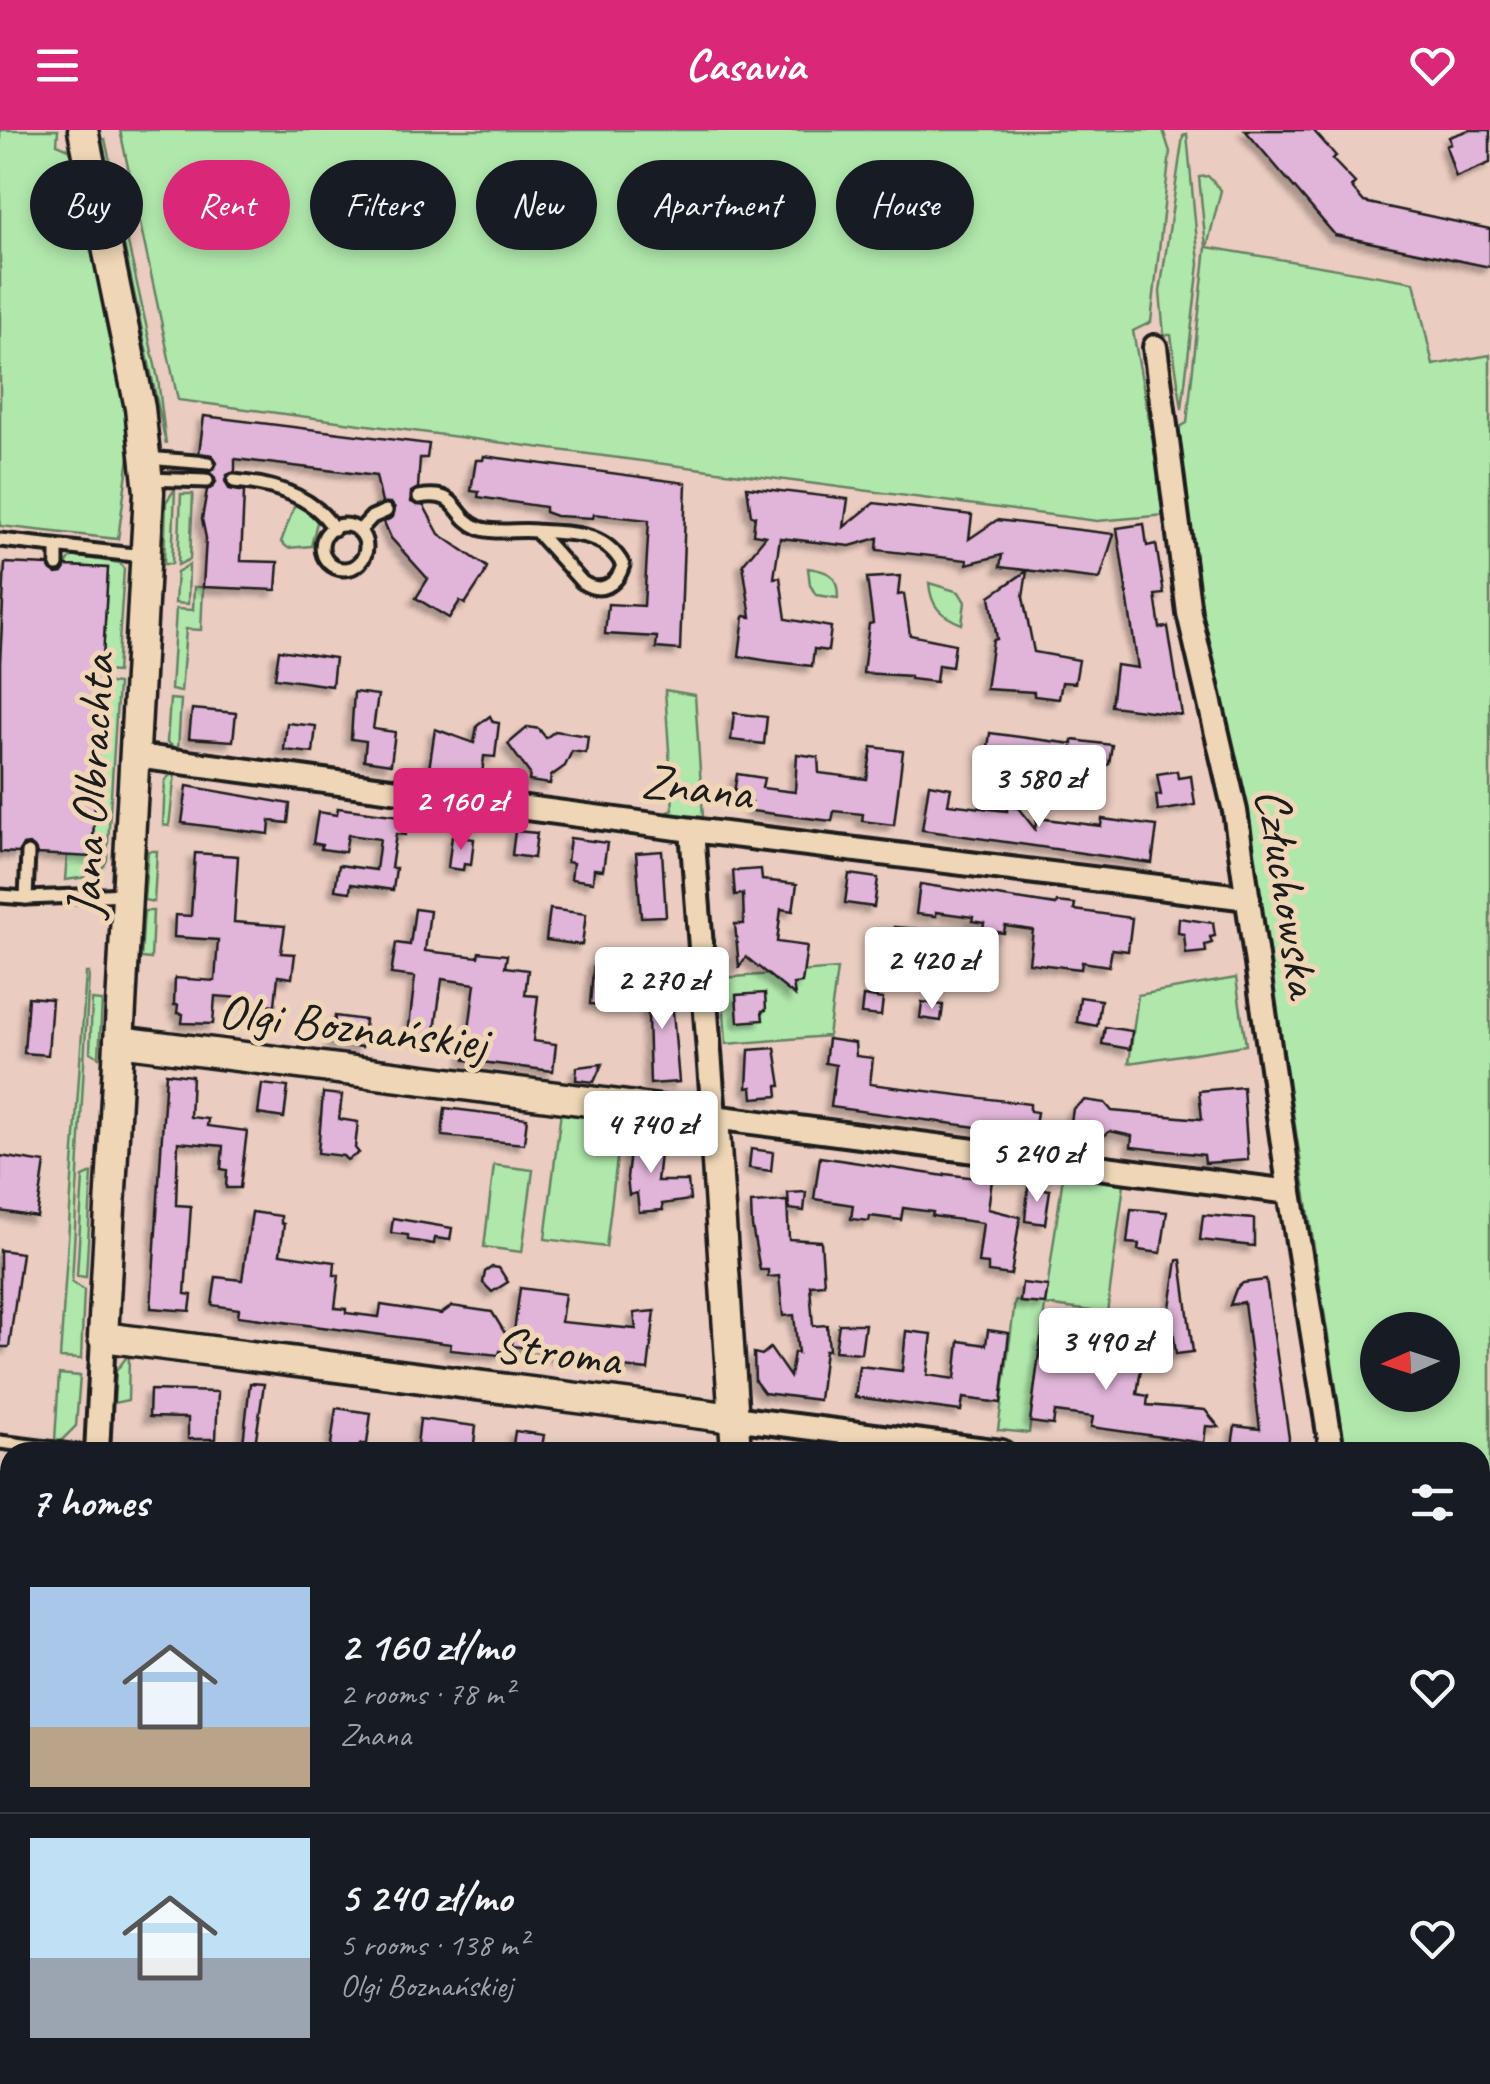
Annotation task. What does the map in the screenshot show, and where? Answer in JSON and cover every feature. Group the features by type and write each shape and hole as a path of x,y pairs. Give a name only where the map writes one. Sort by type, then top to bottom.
{"street":[{"name":"Jana Olbrachta","path":"83,130 140,408 147,468 147,556 98,1442"},
{"name":"Człuchowska","path":"1155,346 1189,612 1236,811 1330,1442"},
{"name":"Znana","path":"136,756 1248,898"},
{"path":"692,830 735,1442"},
{"name":"Olgi Boznańskiej","path":"119,1040 1290,1192"},
{"name":"Stroma","path":"103,1337 921,1442"}],"lane":[{"path":"147,468 208,462"},
{"path":"147,468 207,480"},
{"path":"234,481 270,484 327,518 334,529"},
{"path":"419,497 436,494 451,500 468,521 481,529 536,530 591,536 614,548 623,565 619,579 607,588 591,588 536,530"},
{"path":"360,530 372,517 386,511"},
{"path":"348,524 360,530 365,543 362,558 355,566 334,568 326,560 324,536 334,529 348,524"},
{"path":"0,540 147,556"},
{"path":"56,565 58,547"},
{"path":"26,898 28,853"},
{"path":"0,896 128,894"}],"green space":[{"path":"0,130 58,130 57,144 69,149 74,160 30,160 30,250 93,250 132,434 118,539 0,526"},
{"path":"120,130 1163,130 1170,152 1151,322 1133,331 1166,515 1097,521 178,400 143,237 143,160 126,160"},
{"path":"1187,134 1199,264 1182,409 1171,335 1164,335 1160,292 1183,136"},
{"path":"105,139 110,160 106,160 102,140"},
{"path":"1208,176 1221,190 1207,247 1414,282 1433,365 1490,355 1490,1442 1344,1442 1243,793 1219,682 1209,677 1189,549 1178,428 1187,423 1206,247 1199,177"},
{"path":"125,250 130,250 158,379 166,444"},
{"path":"175,489 172,564 164,564 166,502"},
{"path":"181,494 193,494 190,559 178,565"},
{"path":"295,504 317,522 311,546 288,548 281,542"},
{"path":"72,556 120,563 124,569 117,672 102,671 108,568 65,566"},
{"path":"189,565 188,604 175,603 177,572"},
{"path":"808,568 831,576 838,598 816,595"},
{"path":"929,583 959,592 965,602 962,624 938,610"},
{"path":"194,587 203,587 201,630 186,629 181,692 171,690 176,609 193,610"},
{"path":"101,682 118,684 107,860 95,874 65,880 67,855 92,856"},
{"path":"665,690 695,695 703,817 666,813 673,810"},
{"path":"170,699 181,700 178,750 167,742"},
{"path":"172,773 169,826 163,825 165,780"},
{"path":"148,851 157,851 154,902 144,900"},
{"path":"144,911 153,911 151,959 141,958"},
{"path":"837,969 828,1036 726,1044 722,978"},
{"path":"86,973 72,1282 84,1290 81,1359 60,1358"},
{"path":"1236,978 1246,1045 1129,1063 1138,995"},
{"path":"92,1000 102,1001 99,1057 90,1052"},
{"path":"561,1111 622,1118 606,1247 545,1239"},
{"path":"494,1165 533,1170 522,1252 484,1247"},
{"path":"92,1173 86,1277 77,1276 83,1177"},
{"path":"1063,1176 1124,1184 1107,1313 1045,1305 1029,1433 998,1430 1015,1301 1045,1304"},
{"path":"129,1354 128,1400 114,1403 116,1371"},
{"path":"59,1374 80,1376 76,1426 61,1441 55,1441"}],"building":[{"path":"1245,130 1313,130 1336,156 1332,159 1355,183 1351,187 1364,202 1490,229 1490,267 1335,235"},
{"path":"1469,130 1490,130 1490,163 1456,177 1446,146 1451,144 1449,137"},
{"path":"204,416 429,444 427,458 420,458 418,488 411,492 411,502 424,506 439,534 487,567 484,575 465,604 460,601 449,618 416,598 428,579 391,538 384,522 393,517 395,508 391,503 382,503 376,476 235,459 235,472 227,475 225,481 229,489 244,492 241,561 278,562 276,590 203,587 206,538 202,519 207,490 216,482 209,472 217,463 212,455 199,453"},
{"path":"484,456 686,483 680,650 656,648 657,637 605,634 608,604 644,606 649,520 594,514 593,518 556,516 545,512 545,507 478,497 479,492 471,491 476,460 483,460"},
{"path":"747,487 848,499 844,527 874,503 972,515 969,539 997,520 1114,534 1100,579 1000,567 1002,555 967,564 967,560 877,550 878,538 850,546 780,538 774,578 780,577 786,619 831,627 828,651 814,649 812,666 769,661 739,656 744,616 751,617 743,564 766,536 753,534 755,516 751,515"},
{"path":"1144,524 1147,546 1156,544 1164,594 1155,595 1160,628 1168,627 1182,715 1111,706 1116,665 1138,668 1117,528"},
{"path":"5,563 48,565 56,574 66,566 108,568 92,857 37,854 29,844 23,845 19,853 0,852 0,663"},
{"path":"1027,571 1023,597 1034,652 1079,660 1075,683 1062,682 1059,699 1034,696 1034,692 986,689 993,640 997,639 990,596"},
{"path":"900,576 898,595 904,594 910,635 955,644 952,667 938,665 936,682 863,673 869,624 873,623 867,578"},
{"path":"279,650 335,658 332,686 275,678"},
{"path":"354,692 378,695 373,729 395,732 391,764 364,760 366,741 351,739"},
{"path":"192,709 236,713 233,741 189,738"},
{"path":"734,713 767,717 764,744 731,740"},
{"path":"490,716 499,723 495,757 484,756 482,776 429,769 435,729 474,743 477,726"},
{"path":"287,723 316,726 313,753 284,750"},
{"path":"528,727 539,729 546,738 555,731 588,736 586,753 572,751 565,766 551,776 550,784 529,781 530,774 508,744"},
{"path":"990,733 1112,745 1109,764 1095,772 1072,748 1070,764 1035,760 1032,777 998,773 999,764 986,762"},
{"path":"872,747 903,751 894,825 862,821 863,814 834,811 832,821 751,811 752,803 733,800 737,774 764,778 762,788 795,792 797,754 818,757 819,773 867,779"},
{"path":"1177,771 1178,778 1191,776 1195,805 1158,811 1156,795 1161,795 1157,774"},
{"path":"929,784 951,788 948,804 1007,811 1007,806 1018,808 1035,829 1037,818 1101,826 1102,819 1157,826 1152,863 922,830"},
{"path":"187,786 290,804 288,823 270,821 269,834 182,823"},
{"path":"338,808 408,817 405,835 396,834 391,868 396,868 393,890 351,884 350,892 335,890 339,865 376,870 380,839 348,835 345,852 321,849 322,845 313,843 318,812 337,815"},
{"path":"515,831 537,833 534,858 512,855"},
{"path":"452,836 474,839 471,865 464,864 463,870 448,868"},
{"path":"570,838 607,843 603,870 594,869 593,882 571,879 573,863 567,862"},
{"path":"662,851 666,916 641,917 636,853"},
{"path":"195,853 238,856 234,922 285,926 281,953 295,954 292,978 278,976 275,1005 215,996 213,1024 182,1023 183,1014 177,1013 178,1005 174,1005 175,978 215,981 218,940 174,937 175,915 191,916"},
{"path":"761,869 762,880 797,884 793,911 781,909 777,942 807,946 802,983 793,984 795,996 746,957 739,967 735,924 744,924 743,894 735,895 733,871"},
{"path":"849,874 878,878 874,907 845,903"},
{"path":"920,884 1056,905 1075,904 1074,910 1132,918 1128,951 1112,949 1109,966 1082,962 1081,969 1029,963 1033,930 1005,926 1004,933 983,930 984,923 972,921 973,917 936,912 936,916 916,914"},
{"path":"415,909 430,911 425,951 478,957 479,952 507,955 505,967 528,970 525,995 538,996 533,1041 556,1044 553,1071 465,1060 475,984 442,979 434,1038 408,1035 415,977 391,974 396,943 410,945"},
{"path":"550,909 586,914 582,945 546,940"},
{"path":"1179,918 1213,923 1215,936 1210,937 1212,943 1205,945 1206,952 1186,954 1184,934 1178,933"},
{"path":"894,927 917,929 913,955 890,952"},
{"path":"594,961 608,962 603,1005 590,1004"},
{"path":"670,976 679,1082 650,1084 647,978"},
{"path":"765,993 763,1020 738,1022 736,995"},
{"path":"863,996 883,999 881,1016 861,1014"},
{"path":"28,997 52,999 48,1055 24,1053"},
{"path":"1080,997 1101,1000 1097,1026 1077,1022"},
{"path":"922,1002 943,1005 941,1021 920,1018"},
{"path":"335,1016 365,1020 362,1047 332,1043"},
{"path":"1105,1027 1132,1031 1130,1049 1102,1044"},
{"path":"828,1039 855,1043 856,1056 873,1058 870,1084 1030,1104 1030,1111 1037,1112 1035,1127 1028,1126 1027,1134 831,1107 836,1065 825,1063"},
{"path":"775,1048 781,1086 777,1086 778,1096 753,1098 752,1087 747,1088 749,1050"},
{"path":"602,1064 594,1082 576,1080 577,1067"},
{"path":"166,1073 192,1076 190,1117 208,1119 207,1126 247,1131 240,1188 226,1188 227,1170 221,1169 223,1146 178,1142 176,1205 191,1206 185,1294 192,1295 190,1311 151,1308"},
{"path":"262,1084 288,1087 284,1118 258,1114"},
{"path":"1243,1087 1248,1160 1205,1163 1204,1155 1131,1147 1132,1136 1110,1131 1100,1139 1086,1137 1080,1141 1078,1136 1069,1135 1073,1109 1085,1100 1105,1103 1112,1111 1202,1119 1199,1091"},
{"path":"323,1093 342,1095 339,1119 358,1122 355,1148 359,1153 347,1160 318,1153"},
{"path":"445,1108 527,1118 524,1144 442,1136"},
{"path":"632,1133 662,1136 657,1181 688,1181 690,1200 662,1204 663,1210 639,1212 637,1193 629,1195 627,1178"},
{"path":"751,1149 773,1152 771,1171 749,1168"},
{"path":"0,1156 45,1163 37,1217 0,1211"},
{"path":"820,1157 992,1180 988,1209 1020,1217 1011,1275 988,1272 988,1264 978,1263 983,1223 903,1208 901,1220 870,1216 869,1221 851,1219 853,1205 814,1199"},
{"path":"1028,1187 1050,1190 1045,1224 1025,1221"},
{"path":"806,1192 804,1211 789,1209 788,1193"},
{"path":"787,1201 789,1239 821,1241 824,1284 810,1285 813,1326 827,1325 829,1350 825,1350 819,1400 764,1393 755,1381 754,1353 762,1355 770,1348 790,1377 794,1352 798,1353 794,1315 783,1316 779,1276 768,1277 768,1270 760,1270 752,1226 751,1203"},
{"path":"1131,1209 1167,1212 1161,1253 1138,1250 1139,1244 1127,1243"},
{"path":"252,1212 281,1216 284,1224 280,1254 335,1262 334,1275 339,1275 335,1308 379,1317 381,1305 441,1314 452,1306 492,1312 511,1343 510,1353 450,1350 451,1344 238,1316 239,1309 212,1305 216,1277 242,1280"},
{"path":"1203,1215 1254,1219 1254,1246 1200,1240"},
{"path":"393,1218 452,1228 450,1240 435,1238 434,1244 408,1240 408,1235 391,1233"},
{"path":"0,1250 22,1253 9,1347 0,1347"},
{"path":"1177,1260 1181,1260 1193,1352 1176,1354 1172,1320 1168,1321"},
{"path":"499,1268 508,1282 492,1292 483,1283 485,1272"},
{"path":"1266,1280 1288,1442 1233,1442 1235,1426 1260,1429 1244,1302 1230,1305 1243,1283"},
{"path":"1022,1283 1048,1286 1045,1304 1020,1302"},
{"path":"520,1288 565,1294 561,1322 636,1329 634,1313 655,1311 648,1370 599,1364 600,1357 554,1356 551,1351 512,1346"},
{"path":"839,1324 865,1324 861,1353 835,1351"},
{"path":"988,1330 1009,1333 1001,1403 963,1398 961,1411 855,1397 859,1366 902,1371 906,1331 932,1334 927,1375 955,1379 959,1341 986,1345"},
{"path":"1041,1339 1102,1345 1101,1351 1143,1356 1137,1394 1148,1396 1147,1405 1205,1410 1219,1427 1206,1426 1204,1442 1197,1442 1091,1427 1093,1417 1055,1412 1053,1425 1030,1422"},
{"path":"250,1383 264,1384 255,1442 243,1442"},
{"path":"150,1390 218,1392 216,1439 188,1439 188,1418 149,1417"},
{"path":"336,1408 371,1413 367,1442 331,1442"},
{"path":"420,1419 476,1426 474,1442 417,1442"},
{"path":"515,1431 544,1435 543,1442 513,1442"}]}
